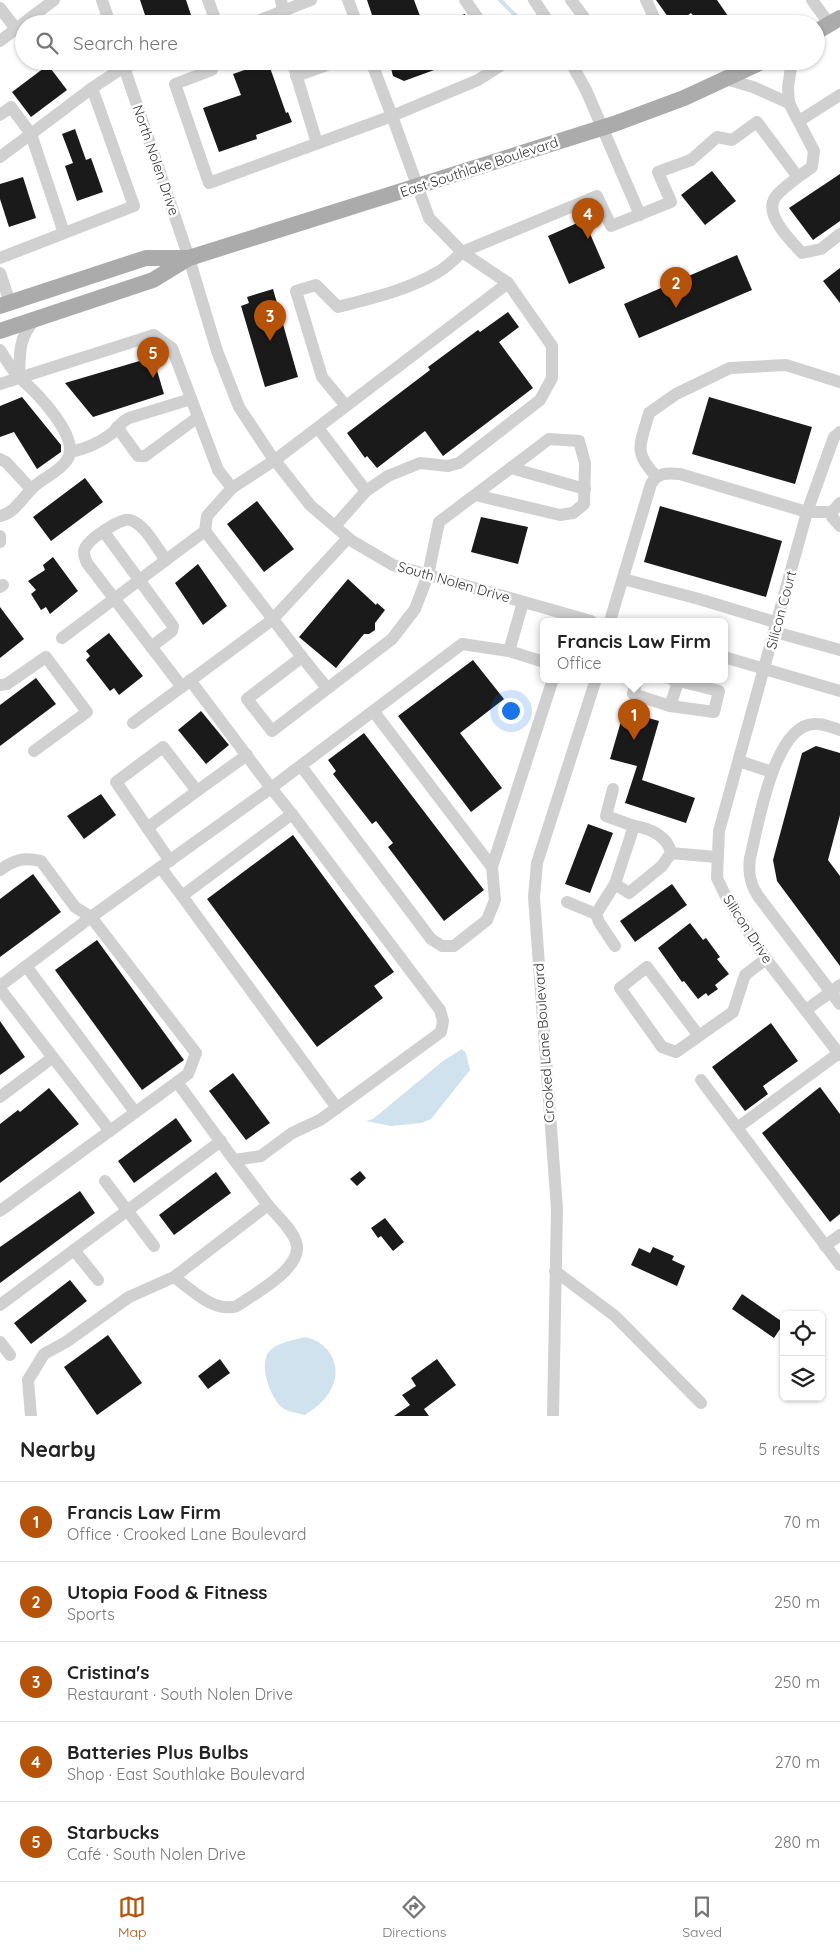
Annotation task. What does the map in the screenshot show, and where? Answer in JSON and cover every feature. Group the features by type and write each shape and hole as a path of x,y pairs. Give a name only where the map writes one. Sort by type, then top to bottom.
{"main road":[{"name":"East Southlake Boulevard","path":"0,330 153,280 189,258 600,128 676,101 745,70"},
{"name":"East Southlake Boulevard","path":"5,304 146,258 189,258"}],"street":[{"path":"34,15 54,0"},
{"path":"102,0 107,15"},
{"path":"208,0 214,15"},
{"path":"265,15 282,5 311,0"},
{"path":"348,0 351,15"},
{"path":"465,0 476,15"},
{"path":"534,0 544,15"},
{"path":"571,0 582,15"},
{"path":"646,0 653,15"},
{"path":"812,0 822,15"},
{"path":"0,8 15,28"},
{"path":"0,41 15,30"},
{"path":"0,157 116,70"},
{"name":"North Nolen Drive","path":"126,70 189,258"},
{"path":"212,70 175,84 209,182 392,116 478,80 495,70"},
{"path":"294,70 318,143"},
{"path":"296,76 313,70"},
{"path":"335,526 366,491 388,476 420,463 448,466 459,463 540,400 552,378 552,346 508,283 462,252 429,218 419,186 374,70"},
{"path":"575,70 590,99 600,128 640,215"},
{"path":"791,70 788,87 789,103 814,151 812,167 775,196 772,210 783,232 802,253 821,249 840,234"},
{"path":"726,79 753,87 789,103"},
{"path":"0,258 134,206 92,88"},
{"path":"799,121 840,95"},
{"path":"0,115 11,107 31,134 64,233"},
{"path":"346,406 322,378 296,291 316,285 338,307 386,295 438,272 462,252 597,196 611,226 671,202 658,172 692,160 717,137 732,140 757,122 798,177"},
{"name":"South Nolen Drive","path":"189,258 217,351 239,407 275,460 310,505 348,538 393,565 580,618"},
{"path":"0,273 5,304"},
{"path":"327,688 205,532 207,516 232,488 275,460 508,283"},
{"path":"20,378 22,341 25,332 36,319"},
{"path":"0,384 154,335 172,348 218,470 232,488"},
{"path":"0,350 20,378 29,385 64,428 70,452 68,460 31,489 13,509 0,516"},
{"path":"656,476 642,462 639,450 649,414 676,394 730,368 786,365 840,382"},
{"path":"70,452 86,449 112,433 129,418 192,399"},
{"path":"117,427 138,456 145,456 198,417"},
{"path":"318,428 366,491"},
{"name":"Silicon Court","path":"765,669 807,512 834,437 840,432"},
{"path":"302,657 247,699 272,731 392,639 415,609 428,575 440,522 475,494 549,439 579,441 586,463 584,504 573,513 560,515 475,494"},
{"path":"0,459 6,462 31,489"},
{"path":"511,468 585,489"},
{"path":"611,618 651,484 656,476 665,473 680,474 807,512 836,507"},
{"path":"836,507 832,516 840,526"},
{"path":"166,560 139,525 130,520 120,520 104,532 86,546 84,555 87,564 151,648 186,684 247,756 292,814 440,1010 443,1021 441,1032 320,1120 292,1133 261,1156 234,1160"},
{"path":"104,532 173,626 172,631 151,648"},
{"path":"62,638 205,532"},
{"path":"0,536 0,542"},
{"path":"134,723 272,620 348,538"},
{"path":"623,579 699,599 840,650"},
{"path":"509,651 523,602"},
{"path":"110,1131 52,1058 0,987 91,918 374,712 462,644 509,651 540,661"},
{"path":"0,685 7,684 46,657 87,712 34,751"},
{"path":"728,659 840,690"},
{"name":"Silicon Drive","path":"765,669 718,831 717,878 728,901 766,959 839,1054"},
{"path":"301,766 431,939 442,946 454,946 487,920 495,900 492,867 552,683"},
{"name":"Crooked Lane Boulevard","path":"553,1416 557,1209 534,897 537,863 595,683"},
{"path":"636,683 633,694 670,706 714,712 719,691 690,683"},
{"path":"670,706 675,683"},
{"path":"374,712 492,867"},
{"path":"840,730 816,723 792,734 778,756 772,772 750,858 749,876 758,896 835,988 840,1004"},
{"path":"197,791 163,747 116,782 147,828 182,896 337,1108"},
{"path":"147,828 247,756"},
{"path":"739,761 772,772"},
{"path":"613,789 606,816 634,826 646,828 658,834 670,846 671,853 662,866 629,893 615,884"},
{"path":"182,896 292,814"},
{"path":"596,914 615,884 634,826"},
{"path":"671,853 716,857"},
{"path":"0,870 12,861 27,858 41,861 75,907 91,918 196,1053 188,1074 0,1211"},
{"path":"567,902 596,914 599,922 615,946"},
{"path":"699,1036 647,967 620,988 662,1047 676,1052 699,1036 733,1012 745,975 766,959"},
{"path":"26,966 135,1112"},
{"path":"806,1010 835,988"},
{"path":"737,1128 839,1054"},
{"path":"0,1097 52,1058"},
{"path":"701,1080 840,1265"},
{"path":"174,1277 216,1306 227,1309 237,1306 292,1267 298,1251 296,1240 177,1082"},
{"path":"0,1305 221,1141"},
{"path":"105,1181 154,1246"},
{"path":"31,1416 28,1380 33,1368 44,1354 66,1342 129,1297 174,1277 268,1205"},
{"path":"826,1246 840,1235"},
{"path":"74,1250 98,1280"},
{"path":"555,1271 616,1316 701,1402"},
{"path":"0,1342 10,1355"}],"water":[{"path":"462,1049 466,1053 470,1070 431,1119 421,1123 391,1126 366,1121 373,1119 443,1061"},
{"path":"304,1337 314,1340 329,1352 335,1369 332,1388 319,1404 305,1415 289,1411 280,1406 270,1389 265,1368 267,1355 273,1348"}],"building":[{"path":"140,0 186,0 191,15 145,15"},
{"path":"367,0 414,0 420,15 372,15"},
{"path":"656,0 717,0 727,15 693,15 691,13 688,15 667,15"},
{"path":"41,70 52,70 67,90 31,117 12,92"},
{"path":"245,70 271,70 286,113 288,112 292,122 256,135 257,139 219,152 203,108 241,95 233,74"},
{"path":"391,70 434,70 404,81 393,76"},
{"path":"75,129 86,160 91,158 103,192 77,201 65,166 73,163 62,134"},
{"path":"712,171 736,201 705,225 681,195"},
{"path":"840,174 840,221 813,240 789,208"},
{"path":"23,177 36,218 9,227 0,199 0,184"},
{"path":"584,220 605,268 569,284 548,236"},
{"path":"737,255 752,290 639,338 624,304"},
{"path":"840,268 840,303 823,281"},
{"path":"273,289 298,377 265,387 241,306 249,303 247,297"},
{"path":"508,312 519,327 499,342 533,388 443,456 425,431 377,468 367,456 365,458 347,433 430,370 428,367 478,330 480,332"},
{"path":"153,357 164,394 93,417 65,383"},
{"path":"22,397 61,445 61,452 37,469 14,432 0,437 0,406"},
{"path":"709,397 812,427 795,484 692,454"},
{"path":"85,478 103,502 51,541 33,517"},
{"path":"257,501 294,549 264,572 227,524"},
{"path":"660,506 782,541 766,597 644,562"},
{"path":"481,517 528,527 518,564 471,552"},
{"path":"53,557 78,591 50,614 46,607 41,610 31,594 36,590 28,581 45,570 43,565"},
{"path":"198,564 227,606 203,625 175,583"},
{"path":"348,579 376,605 377,603 385,610 375,623 375,630 369,634 364,634 336,668 299,637"},
{"path":"0,607 24,639 0,658"},
{"path":"109,633 143,676 119,695 114,688 110,691 86,660 90,656 86,651"},
{"path":"473,660 504,699 460,733 502,788 471,812 398,716"},
{"path":"36,678 56,704 0,746 0,705"},
{"path":"201,711 229,745 206,764 178,730"},
{"path":"624,711 659,721 642,780 695,798 686,823 625,803 637,766 610,759"},
{"path":"364,733 484,890 444,921 388,847 393,843 376,821 372,824 333,774 336,771 328,760"},
{"path":"816,746 840,753 840,815 828,860 840,876 840,966 777,881 773,860 802,753"},
{"path":"101,794 116,815 84,839 67,816"},
{"path":"588,824 613,833 590,893 565,884"},
{"path":"293,835 394,972 374,986 383,998 317,1047 207,899"},
{"path":"33,874 61,912 0,957 0,899"},
{"path":"672,884 687,905 635,942 620,921"},
{"path":"690,923 703,940 706,938 720,957 717,959 729,974 715,985 718,989 708,996 706,993 698,999 684,981 682,982 658,948"},
{"path":"97,940 184,1060 142,1090 55,970"},
{"path":"0,1021 25,1057 0,1075"},
{"path":"771,1023 798,1061 763,1086 768,1094 745,1111 712,1067"},
{"path":"233,1073 270,1123 246,1140 209,1091"},
{"path":"820,1087 840,1114 840,1214 830,1222 762,1133"},
{"path":"49,1088 79,1124 0,1183 0,1124 18,1110 20,1112"},
{"path":"176,1118 192,1141 134,1183 118,1161"},
{"path":"360,1171 366,1178 357,1186 350,1179"},
{"path":"216,1172 231,1193 174,1235 159,1215"},
{"path":"80,1191 95,1213 0,1283 0,1247"},
{"path":"385,1218 404,1242 393,1251 381,1236 378,1238 371,1228"},
{"path":"653,1247 674,1256 672,1260 685,1266 677,1286 631,1265 639,1248 650,1253"},
{"path":"70,1280 87,1301 31,1344 14,1323"},
{"path":"742,1294 780,1320 780,1329 774,1338 732,1309"},
{"path":"108,1335 142,1383 97,1415 64,1367"},
{"path":"220,1359 230,1373 208,1389 198,1376"},
{"path":"437,1359 456,1385 424,1409 429,1416 394,1416 410,1405 402,1395 416,1386 411,1378"}],"waterway":[{"path":"500,0 515,15"}],"place":[{"name":"Batteries Plus Bulbs","path":"588,239"},
{"name":"Utopia Food & Fitness","path":"676,308"},
{"name":"Cristina's","path":"270,341"},
{"name":"Starbucks","path":"153,378"},
{"name":"Francis Law Firm","path":"634,740"}]}
